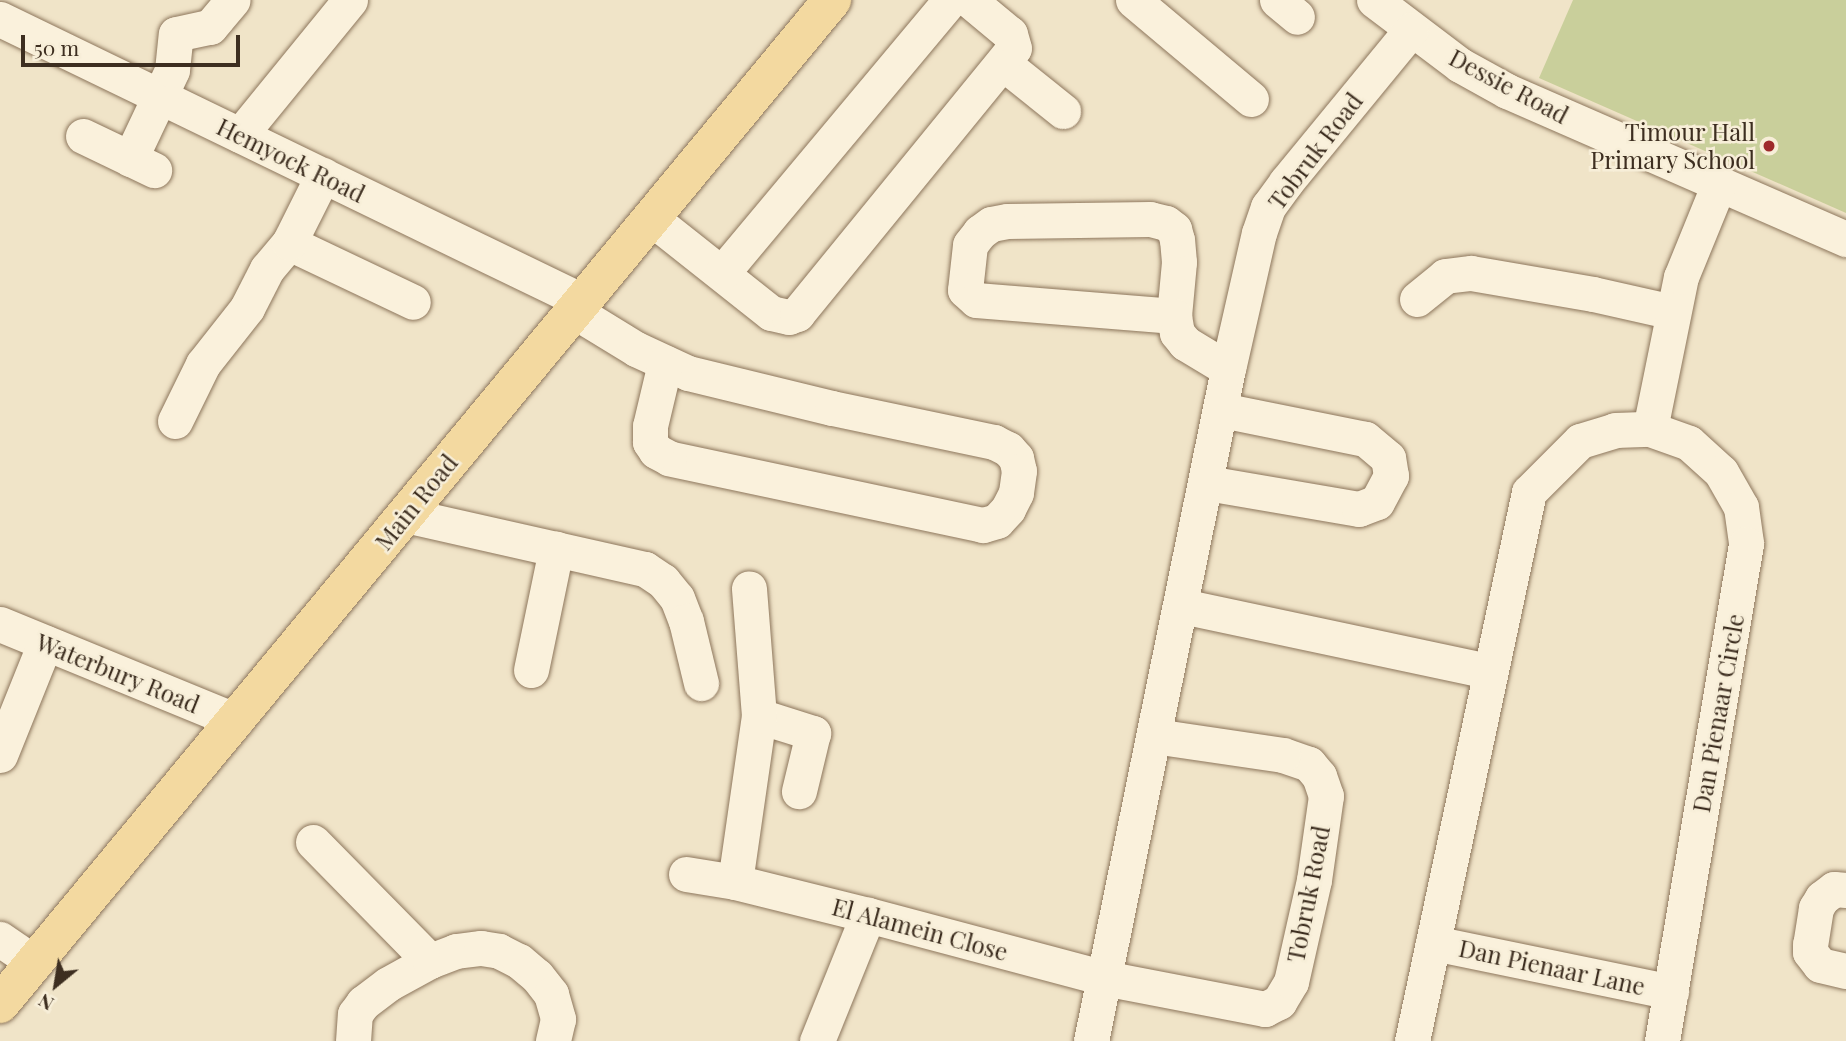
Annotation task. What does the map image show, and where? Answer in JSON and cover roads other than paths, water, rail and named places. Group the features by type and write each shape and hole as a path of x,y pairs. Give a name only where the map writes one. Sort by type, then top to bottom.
{"main road":[{"name":"Main Road","path":"0,1004 832,0"}],"street":[{"path":"83,136 142,164 160,96 172,70 176,34 210,27 233,0"},
{"path":"240,135 349,0"},
{"path":"722,273 950,0"},
{"path":"651,218 771,313 789,317 797,314 1014,48 1014,38 970,0"},
{"path":"1133,0 1251,99"},
{"name":"Dessie Road","path":"1374,0 1460,65 1507,91 1846,239"},
{"name":"Hemyock Road","path":"0,19 323,175 578,306 665,363 688,373 820,405 994,442 1009,449 1016,458 1019,471 1016,493 1008,509 997,521 983,524 669,458 656,451 650,442 650,426 665,363"},
{"name":"Tobruk Road","path":"1091,1041 1182,606 1248,271 1268,207 1411,30"},
{"path":"1003,63 1063,111"},
{"path":"175,421 203,365 247,308 267,269 289,243 323,175"},
{"path":"1650,429 1681,277 1719,184"},
{"path":"1174,316 975,300 965,290 970,245 979,232 991,224 1007,221 1150,219 1166,223 1174,229 1177,240 1179,262 1174,316 1177,333 1185,343 1228,369"},
{"path":"289,243 413,302"},
{"path":"1417,299 1445,276 1471,273 1593,294 1673,312"},
{"path":"1207,483 1359,509 1377,502 1391,476 1388,458 1364,439 1221,410"},
{"name":"Dan Pienaar Circle","path":"1412,1041 1529,492 1580,441 1615,430 1650,429 1689,443 1721,472 1741,507 1746,544 1662,1041"},
{"path":"405,515 645,569 663,581 677,598 686,621 701,683"},
{"path":"531,670 556,549"},
{"path":"735,882 759,716 749,588"},
{"path":"1182,606 1489,671"},
{"name":"Waterbury Road","path":"0,624 236,721"},
{"path":"0,755 46,643"},
{"path":"759,716 813,733 799,791"},
{"name":"Tobruk Road","path":"1104,978 1265,1009 1279,1002 1291,982 1314,880 1326,796 1319,776 1309,764 1283,755 1155,736"},
{"path":"313,842 443,956"},
{"name":"El Alamein Close","path":"686,874 735,882 868,915 1104,978"},
{"path":"1846,890 1834,889 1822,898 1816,908 1810,952 1821,965 1846,971"},
{"path":"817,1041 868,915"},
{"path":"0,939 35,963"},
{"name":"Dan Pienaar Lane","path":"1433,943 1671,992"},
{"path":"353,1041 352,1025 363,1003 388,984 443,956 481,948 499,951 519,961 537,976 551,994 558,1019 553,1041"}],"place":[{"name":"Timour Hall Primary School","path":"1769,146"}]}
